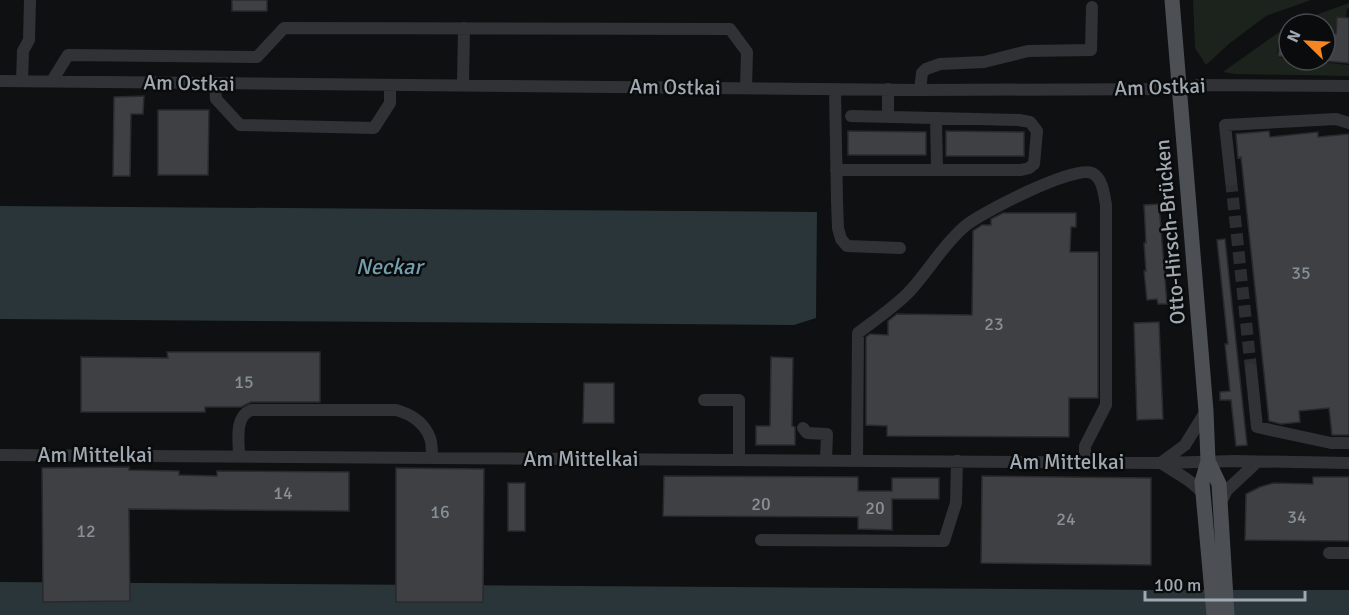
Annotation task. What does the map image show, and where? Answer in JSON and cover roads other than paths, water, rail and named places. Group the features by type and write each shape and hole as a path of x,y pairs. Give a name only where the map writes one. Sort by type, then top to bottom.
{"main road":[{"name":"Otto-Hirsch-Brücken","path":"1172,0 1206,411 1208,461 1202,482 1203,494 1215,540 1227,615"},
{"name":"Otto-Hirsch-Brücken","path":"1208,461 1219,484 1220,504 1215,540 1214,615"}],"street":[{"path":"22,81 23,51 29,40 30,0"},
{"path":"920,90 922,73 940,64 984,62 1028,51 1091,50 1092,7"},
{"path":"52,81 68,55 257,57 284,28 730,29 747,52 746,88"},
{"path":"463,85 464,28"},
{"name":"Am Ostkai","path":"0,81 920,90 1179,89 1198,85 1349,86"},
{"path":"215,83 216,99 240,125 374,128 390,103 390,85"},
{"path":"835,89 838,228 841,239 847,246 900,248"},
{"path":"888,89 888,117"},
{"path":"837,170 1021,170 1034,164 1036,156 1037,131 1030,122 851,116"},
{"path":"936,118 937,170"},
{"path":"1231,180 1226,125 1336,119 1349,123"},
{"path":"857,461 858,333 909,292 949,243 974,220 1018,196 1085,171 1096,176 1102,185 1106,206 1106,405 1085,446 1085,462"},
{"path":"1251,369 1257,427 1331,443 1349,443"},
{"path":"704,400 739,400 739,460"},
{"path":"239,456 239,423 246,412 251,410 396,410 416,418 425,428 431,439 432,458"},
{"path":"1203,494 1196,485 1161,463 1185,446 1206,411"},
{"path":"803,428 807,433 826,434 826,460"},
{"name":"Am Mittelkai","path":"0,455 1349,463"},
{"path":"761,540 944,541 956,503 957,461"},
{"path":"1220,504 1227,490 1257,462"},
{"path":"1329,553 1349,553"}],"water":[{"name":"Neckar","path":"0,206 817,212 816,318 794,325 0,319"},
{"path":"0,582 1163,590 1165,586 1172,590 1349,590 1349,615 0,615"}],"tunnel":[{"path":"1231,180 1251,369"}]}
